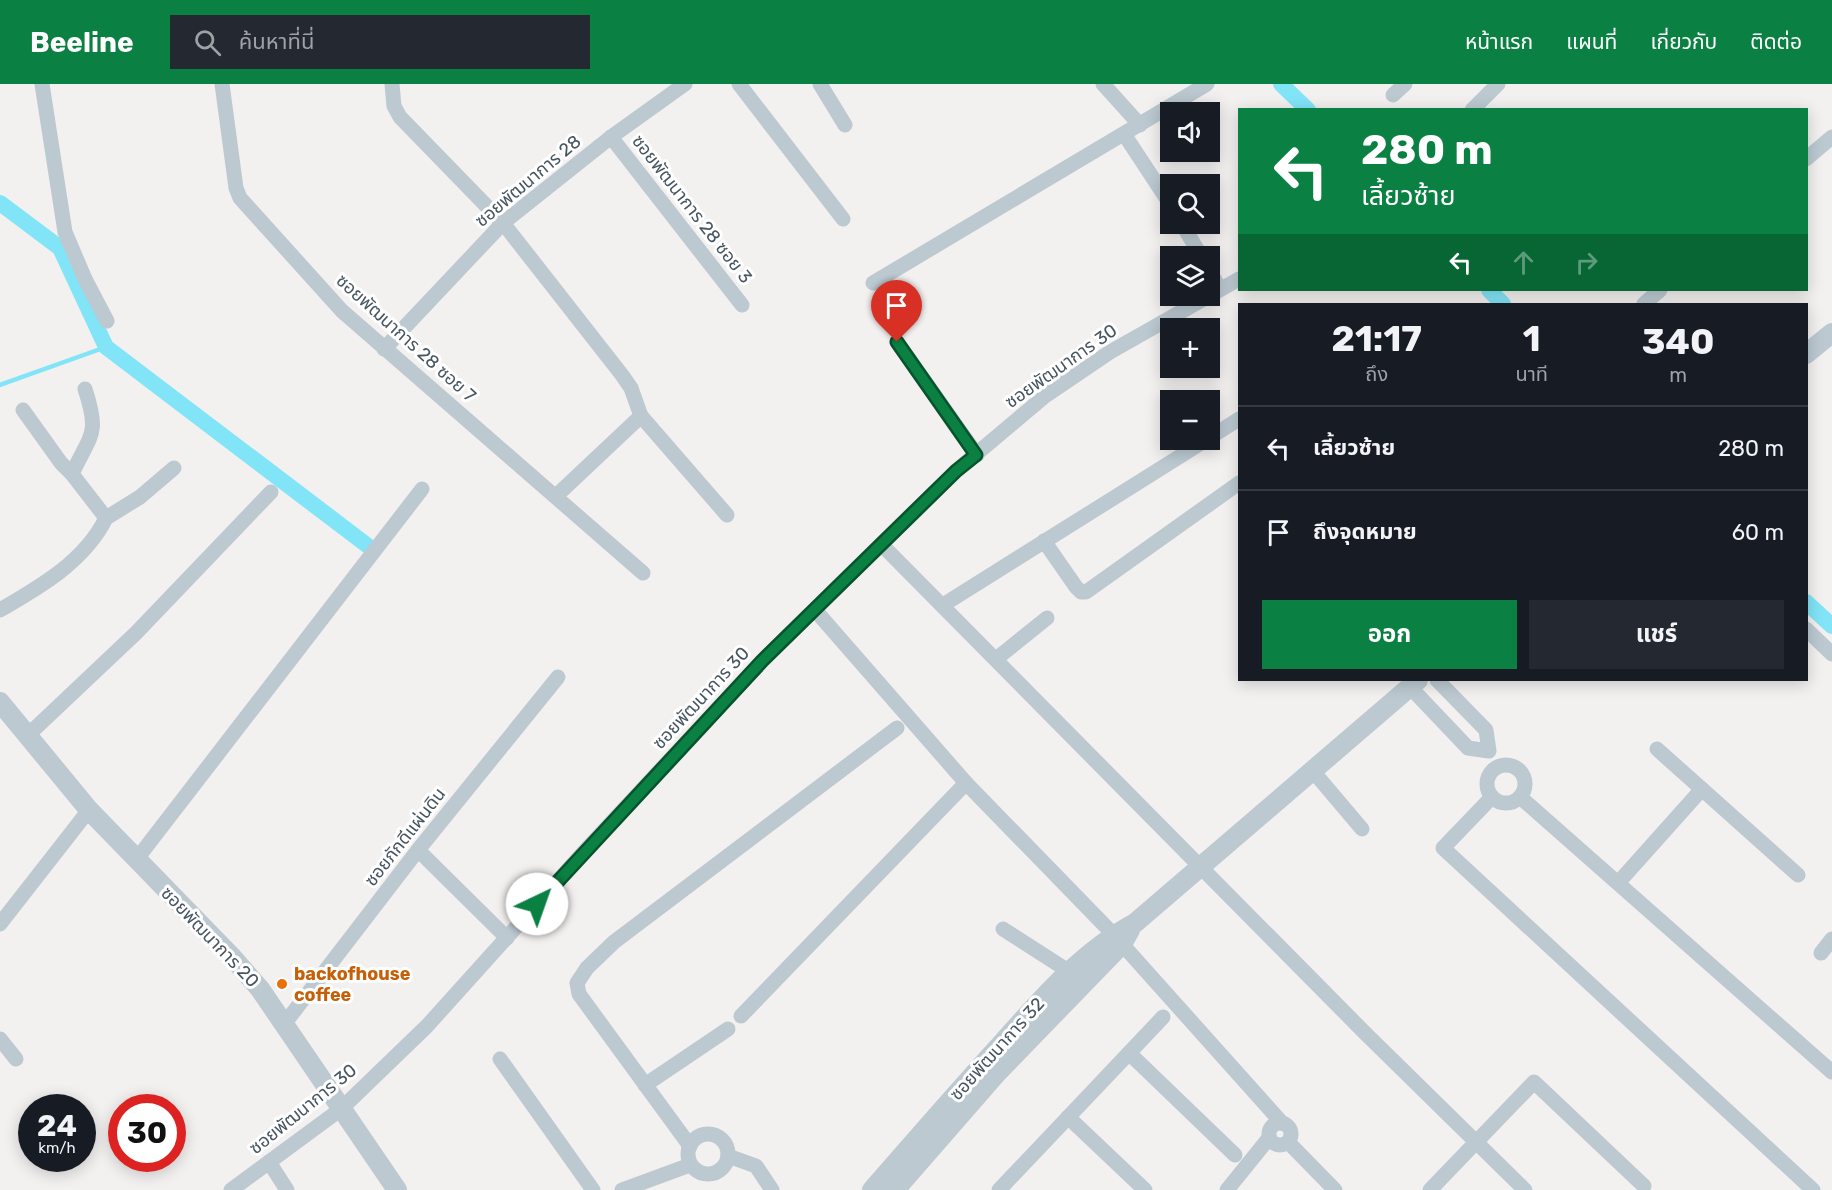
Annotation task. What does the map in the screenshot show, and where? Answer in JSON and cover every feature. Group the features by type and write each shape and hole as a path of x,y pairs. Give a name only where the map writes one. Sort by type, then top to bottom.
{"street":[{"path":"42,84 65,232 85,279 107,321"},
{"name":"ซอยพัฒนาการ 28 ซอย 7","path":"222,84 237,194 342,311 643,573"},
{"path":"392,84 394,106 400,117 503,224 622,375 631,388 641,416 727,515"},
{"name":"ซอยพัฒนาการ 28","path":"384,349 503,224 611,137 685,84"},
{"path":"739,84 843,219"},
{"path":"820,84 845,125"},
{"path":"1103,84 1140,125"},
{"path":"873,283 1207,84"},
{"path":"1393,95 1405,84"},
{"path":"1474,108 1498,84"},
{"path":"1124,134 1160,189"},
{"name":"ซอยพัฒนาการ 28 ซอย 3","path":"611,137 742,305"},
{"path":"1808,157 1832,137"},
{"name":"ซอยพัฒนาการ 30","path":"1220,290 1238,280"},
{"path":"1645,303 1659,291"},
{"name":"ซอยพัฒนาการ 30","path":"231,1190 341,1109 427,1026 762,661 976,455 1045,396 1110,352 1192,306"},
{"path":"1808,352 1832,333"},
{"path":"897,342 976,455"},
{"path":"72,474 94,430 94,414 85,388"},
{"path":"23,410 61,463 106,518"},
{"path":"556,496 641,416"},
{"path":"1220,431 1238,420"},
{"path":"943,605 1190,450"},
{"path":"0,610 59,573 98,535 106,518 140,497 174,468"},
{"path":"1044,541 1076,587 1081,592 1086,592 1238,484"},
{"path":"136,860 422,489"},
{"path":"27,736 136,633 271,492"},
{"path":"881,544 1475,1143 1525,1190"},
{"path":"815,610 966,783 1118,939 1282,1123 1291,1130 1288,1142"},
{"path":"996,659 1047,618"},
{"path":"1808,631 1832,654"},
{"name":"ซอยภักดีแผ่นดิน","path":"285,1023 418,850 558,677"},
{"path":"1438,681 1486,730 1489,751 1499,767"},
{"path":"1414,683 1468,748 1489,751"},
{"name":"ซอยพัฒนาการ 32","path":"872,1190 1135,923 1414,683"},
{"name":"ซอยพัฒนาการ 20","path":"0,702 89,810 233,958 285,1023 397,1190"},
{"path":"690,1146 579,993 577,983 587,968 614,942 897,728"},
{"path":"1657,749 1798,874"},
{"path":"1511,766 1521,773 1524,785 1520,797 1509,803 1497,801 1488,792 1487,780 1499,767 1511,766"},
{"path":"1312,770 1362,829"},
{"path":"741,1016 966,783"},
{"path":"1618,883 1702,789"},
{"path":"1492,797 1443,848 1813,1190"},
{"path":"1520,797 1832,1072"},
{"path":"0,924 89,810"},
{"path":"418,850 507,938"},
{"path":"1003,929 1070,972"},
{"name":"ซอยพัฒนาการ 32","path":"895,1190 991,1068 1039,1002 1070,972 1118,939"},
{"path":"1821,953 1832,939"},
{"path":"1004,1188 1163,1017"},
{"path":"645,1085 728,1029"},
{"path":"0,1039 16,1059"},
{"path":"1129,1053 1235,1155"},
{"path":"500,1059 593,1190"},
{"path":"1430,1190 1534,1082 1644,1186"},
{"path":"1068,1117 1145,1190"},
{"path":"1227,1190 1269,1138 1271,1126 1282,1123"},
{"path":"713,1133 723,1140 728,1156 726,1164 707,1183 690,1165 688,1152 690,1146 701,1134 713,1133"},
{"path":"1269,1138 1278,1145 1288,1142"},
{"path":"1288,1142 1335,1190"},
{"path":"728,1156 756,1166 772,1190"},
{"path":"269,1162 287,1190"},
{"path":"622,1190 690,1165"}],"waterway":[{"path":"1281,84 1306,108"},
{"path":"0,203 60,248 106,347 368,546"},
{"path":"1490,291 1502,303"},
{"path":"0,385 106,347"},
{"path":"1808,604 1832,626"}],"place":[{"name":"backofhouse coffee","path":"282,984"}],"route":[{"path":"537,904 762,661 956,471 976,455 897,342"}]}
